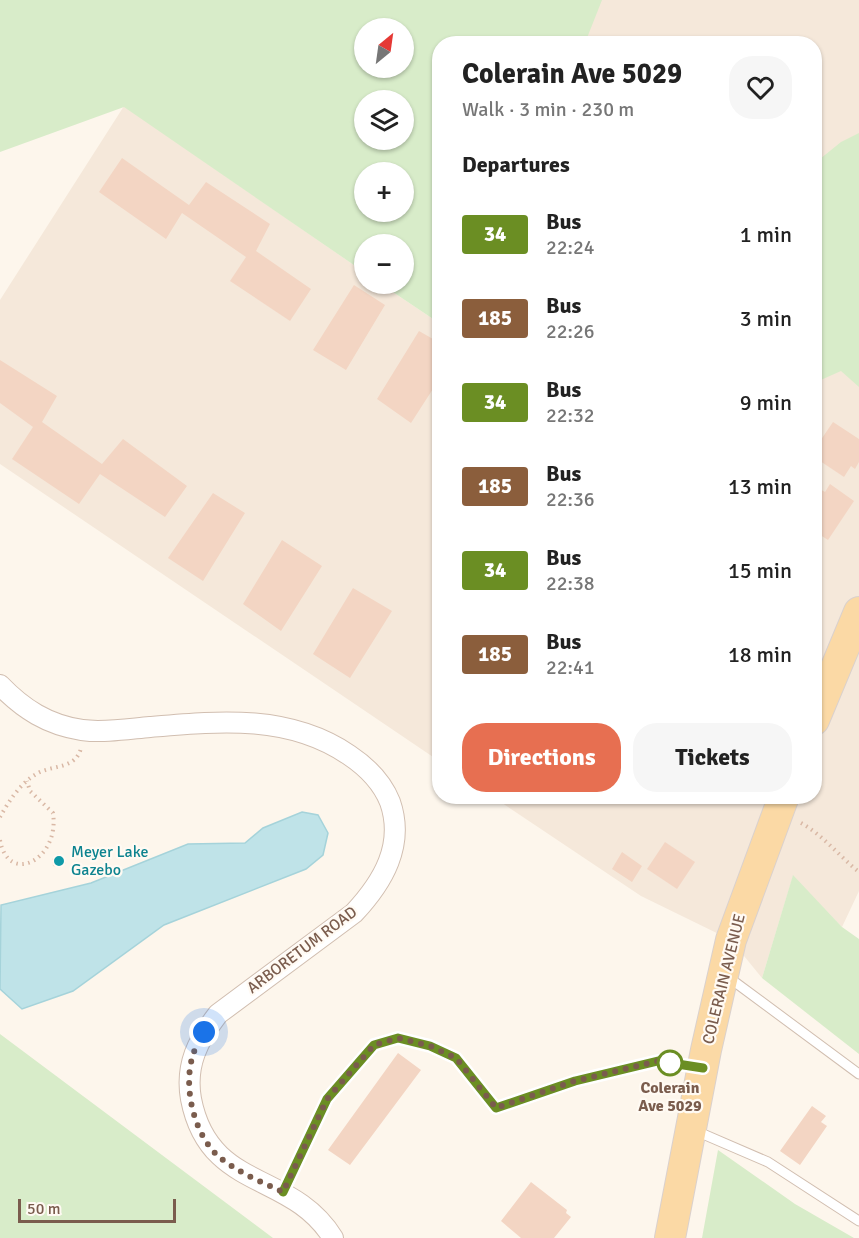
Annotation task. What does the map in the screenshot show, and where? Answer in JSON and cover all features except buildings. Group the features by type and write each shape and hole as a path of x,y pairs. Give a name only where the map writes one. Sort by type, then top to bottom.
{"main road":[{"path":"822,701 859,612"},
{"name":"COLERAIN AVENUE","path":"670,1238 731,940 780,805"}],"street":[{"name":"ARBORETUM ROAD","path":"0,685 21,706 43,720 82,730 116,730 195,723 253,722 282,726 310,734 337,747 362,764 387,794 396,833 393,852 386,871 371,895 354,913 218,1014 204,1032 194,1052 190,1067 190,1092 195,1117 205,1140 218,1155 239,1171 283,1192 312,1214 333,1238"}],"lane":[{"path":"724,973 859,1074"},
{"path":"283,1192 327,1099 374,1045 382,1042 398,1038 430,1046 456,1058 496,1108 575,1081 658,1061 703,1068"},
{"path":"691,1129 768,1162 859,1221"}],"path":[{"path":"0,818 27,781 37,774 72,763 79,757 82,730"},
{"path":"0,840 4,852 13,861 25,864 38,860 48,849 53,836 53,813 30,791 27,781"},
{"path":"780,805 819,832 831,849 859,872"}],"shaded area":[{"path":"582,0 859,0 859,891 842,927 793,876 762,978 731,940 641,896 503,804 822,804 822,36 569,36"},
{"path":"124,106 354,265 354,294 396,294 432,318 432,756 0,464 0,300"}],"green space":[{"path":"0,0 602,0 588,36 432,36 432,318 396,294 414,294 414,234 354,234 354,265 124,107 0,152"},
{"path":"859,133 859,387 841,371 822,379 822,157 841,142"},
{"path":"793,875 842,927 859,939 859,1054 762,978"},
{"path":"0,1034 273,1238 0,1238"},
{"path":"718,1150 795,1204 854,1238 702,1238"}],"water":[{"path":"302,812 318,815 328,833 323,855 306,869 164,925 73,991 22,1009 0,989 1,905 91,883 188,844 245,843 263,828"}],"bus line":[{"name":"34","path":"283,1192 327,1099 374,1045 398,1038 430,1046 456,1058 496,1108 575,1081 658,1061 703,1068"}],"place":[{"name":"Meyer Lake Gazebo","path":"59,861"},
{"name":"Colerain Ave 5029","path":"670,1063"}],"route":[{"path":"204,1032 194,1052 190,1067 190,1092 195,1117 205,1140 218,1155 239,1171 283,1192 327,1099 374,1045 398,1038 430,1046 456,1058 496,1108 575,1081 658,1061 670,1063"}]}
